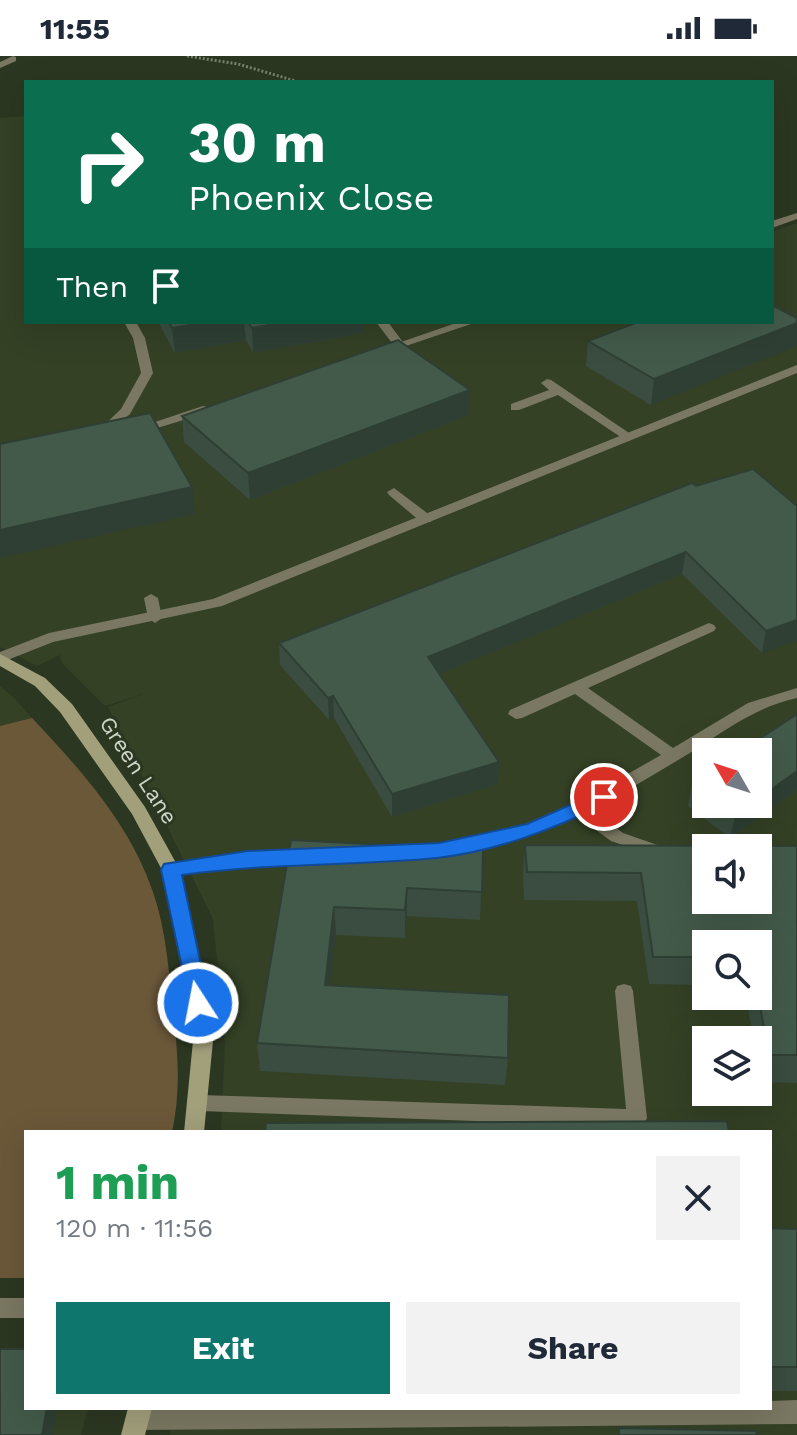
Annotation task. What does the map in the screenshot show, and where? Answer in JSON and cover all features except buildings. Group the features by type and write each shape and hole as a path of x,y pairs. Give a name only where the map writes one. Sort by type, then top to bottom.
{"street":[{"path":"0,65 13,59"},
{"path":"774,224 797,216"},
{"path":"131,324 139,338 147,373 126,411 91,443 213,407"},
{"path":"383,324 399,345"},
{"path":"371,355 465,324"},
{"path":"0,659 49,638 217,603 797,369"},
{"path":"515,407 553,387 629,437"},
{"path":"394,492 426,519"},
{"path":"151,598 155,618"},
{"path":"516,714 709,628"},
{"name":"Green Lane","path":"0,659 40,682 66,708 139,811 171,870 204,1031 200,1103 194,1130"},
{"path":"576,687 673,756"},
{"path":"412,852 489,841 532,830 581,810 748,710 797,693"},
{"path":"581,810 617,837 680,856"},
{"path":"171,870 247,858 324,856"},
{"path":"200,1103 637,1118 624,991"},
{"path":"0,1308 24,1308"},
{"path":"137,1420 797,1412"}],"path":[{"path":"187,56 238,64 292,80"}],"shaded area":[{"path":"24,116 24,324 774,324 774,231 797,223 797,1435 170,1435 175,1410 772,1410 772,1130 221,1130 225,1042 213,919 108,707 149,692 105,706 62,663 60,655 37,666 0,647 0,118"},
{"path":"0,686 15,699 32,718 0,726"},
{"path":"32,718 102,799 131,843 153,892 161,921 178,1072 172,1130 24,1130 24,1278 0,1278 0,726"},
{"path":"0,1357 24,1404 24,1410 87,1410 81,1435 0,1435"}],"route":[{"path":"198,1003 171,870 247,858 439,850 532,830 604,797"}]}
